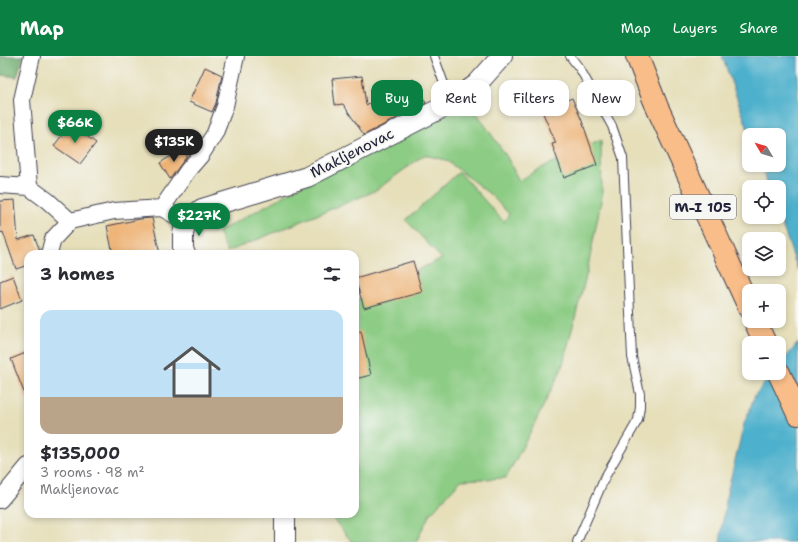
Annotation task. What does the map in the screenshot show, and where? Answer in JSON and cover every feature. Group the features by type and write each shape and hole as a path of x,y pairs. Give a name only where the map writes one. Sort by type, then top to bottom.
{"main road":[{"name":"M-I 105","path":"637,56 657,107 742,292"},
{"path":"782,380 798,414"}],"street":[{"path":"29,187 22,100 32,56"},
{"path":"162,208 216,133 225,106 236,56"},
{"name":"Makljenovac","path":"481,80 502,56"},
{"name":"Makljenovac","path":"186,222 202,209 307,177 431,114"},
{"path":"0,185 29,187 48,201 70,221"},
{"path":"50,250 52,239 70,221 114,211 162,208 186,222 183,234 183,250"},
{"path":"0,500 24,471"},
{"path":"285,542 286,518"}],"lane":[{"path":"434,56 442,80"},
{"path":"570,56 580,69 612,126 623,158 632,357 640,394 638,420 605,477 576,542"}],"green space":[{"path":"0,56 23,56 17,77 0,75"},
{"path":"431,107 431,116 479,116 507,157 519,181 537,170 601,140 602,196 587,272 562,368 506,478 461,480 430,514 416,542 352,542 332,518 359,518 359,299 442,259 406,220 459,172 504,222 509,214 491,195 446,160 424,155 375,191 232,250 226,250 218,232 287,194 417,116 423,116 423,112"}],"water":[{"path":"722,56 798,56 798,270 786,232 785,232 782,224 786,224 786,180 766,180 764,172 786,172 786,128 748,128"},
{"path":"798,343 798,542 720,542 727,493 744,424 755,395 767,380 786,380 786,358"}],"building":[{"path":"205,67 222,75 216,103 212,112 189,102"},
{"path":"362,76 366,105 371,102 371,116 401,116 364,135 343,104 335,105 332,79"},
{"path":"423,97 426,103 423,105"},
{"path":"572,98 577,110 577,116 580,116 582,121 597,165 564,178 552,144 556,143 544,116 569,116 569,99"},
{"path":"70,124 96,143 80,164 54,146"},
{"path":"182,149 187,156 170,179 160,163"},
{"path":"15,200 18,240 34,235 40,250 24,250 24,266 16,269 3,232 0,233 0,201"},
{"path":"152,218 159,250 112,250 107,226"},
{"path":"413,261 422,292 364,308 359,291 359,277"},
{"path":"13,276 22,300 0,309 0,281"},
{"path":"359,331 361,331 371,375 359,378"},
{"path":"24,354 24,392 11,359"}]}
